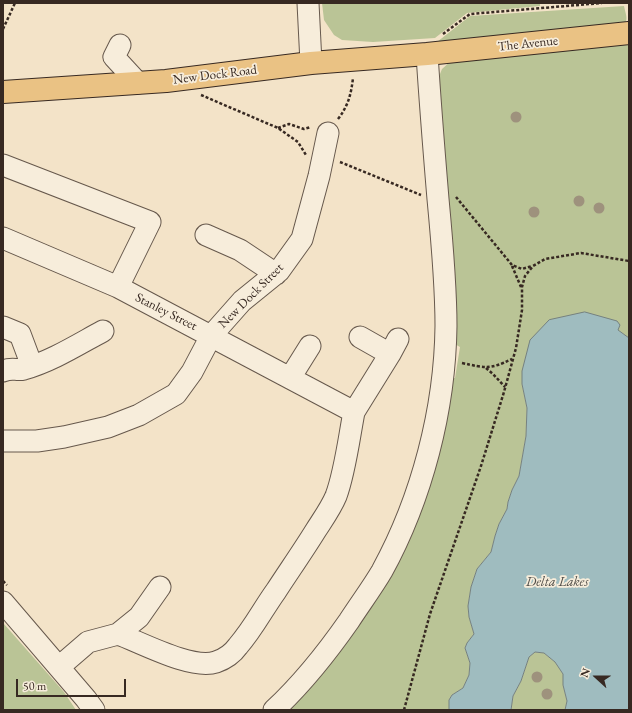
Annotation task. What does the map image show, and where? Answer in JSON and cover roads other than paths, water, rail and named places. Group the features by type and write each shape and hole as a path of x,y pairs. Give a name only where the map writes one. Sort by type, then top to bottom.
{"main road":[{"name":"The Avenue","path":"431,54 629,33"},
{"name":"New Dock Road","path":"3,92 138,83 311,63 431,54"}],"street":[{"path":"308,3 311,63"},
{"path":"120,45 114,57 138,83"},
{"path":"274,710 304,681 326,654 382,570 402,529 417,493 432,434 441,391 446,326 443,253 447,197 431,54"},
{"name":"New Dock Street","path":"3,441 37,441 64,437 108,427 139,415 176,394 192,372 211,336 242,301 276,274 296,262 319,176 328,133"},
{"path":"3,165 150,222 118,287"},
{"path":"206,235 240,250 276,274"},
{"name":"Stanley Street","path":"3,238 118,287 354,412"},
{"path":"3,327 20,334 32,366"},
{"path":"3,371 10,368 22,370 58,356 103,331"},
{"path":"118,634 170,655 199,663 215,662 229,656 252,630 272,596 328,513 336,496 341,477 354,412 394,347 360,337"},
{"path":"290,378 310,346"},
{"path":"59,667 88,642 118,634 139,617 160,587"},
{"path":"3,602 94,710"}],"water":[{"name":"Delta Lakes","path":"585,312 617,321 620,325 618,330 629,338 629,710 565,710 567,701 563,685 563,674 555,662 544,653 535,652 529,657 521,681 513,696 511,710 449,710 449,700 452,695 463,688 469,675 470,663 465,648 474,634 469,617 468,606 471,587 477,569 491,552 499,524 507,509 512,490 519,476 526,436 527,408 522,384 522,371 530,340 549,320"}]}
